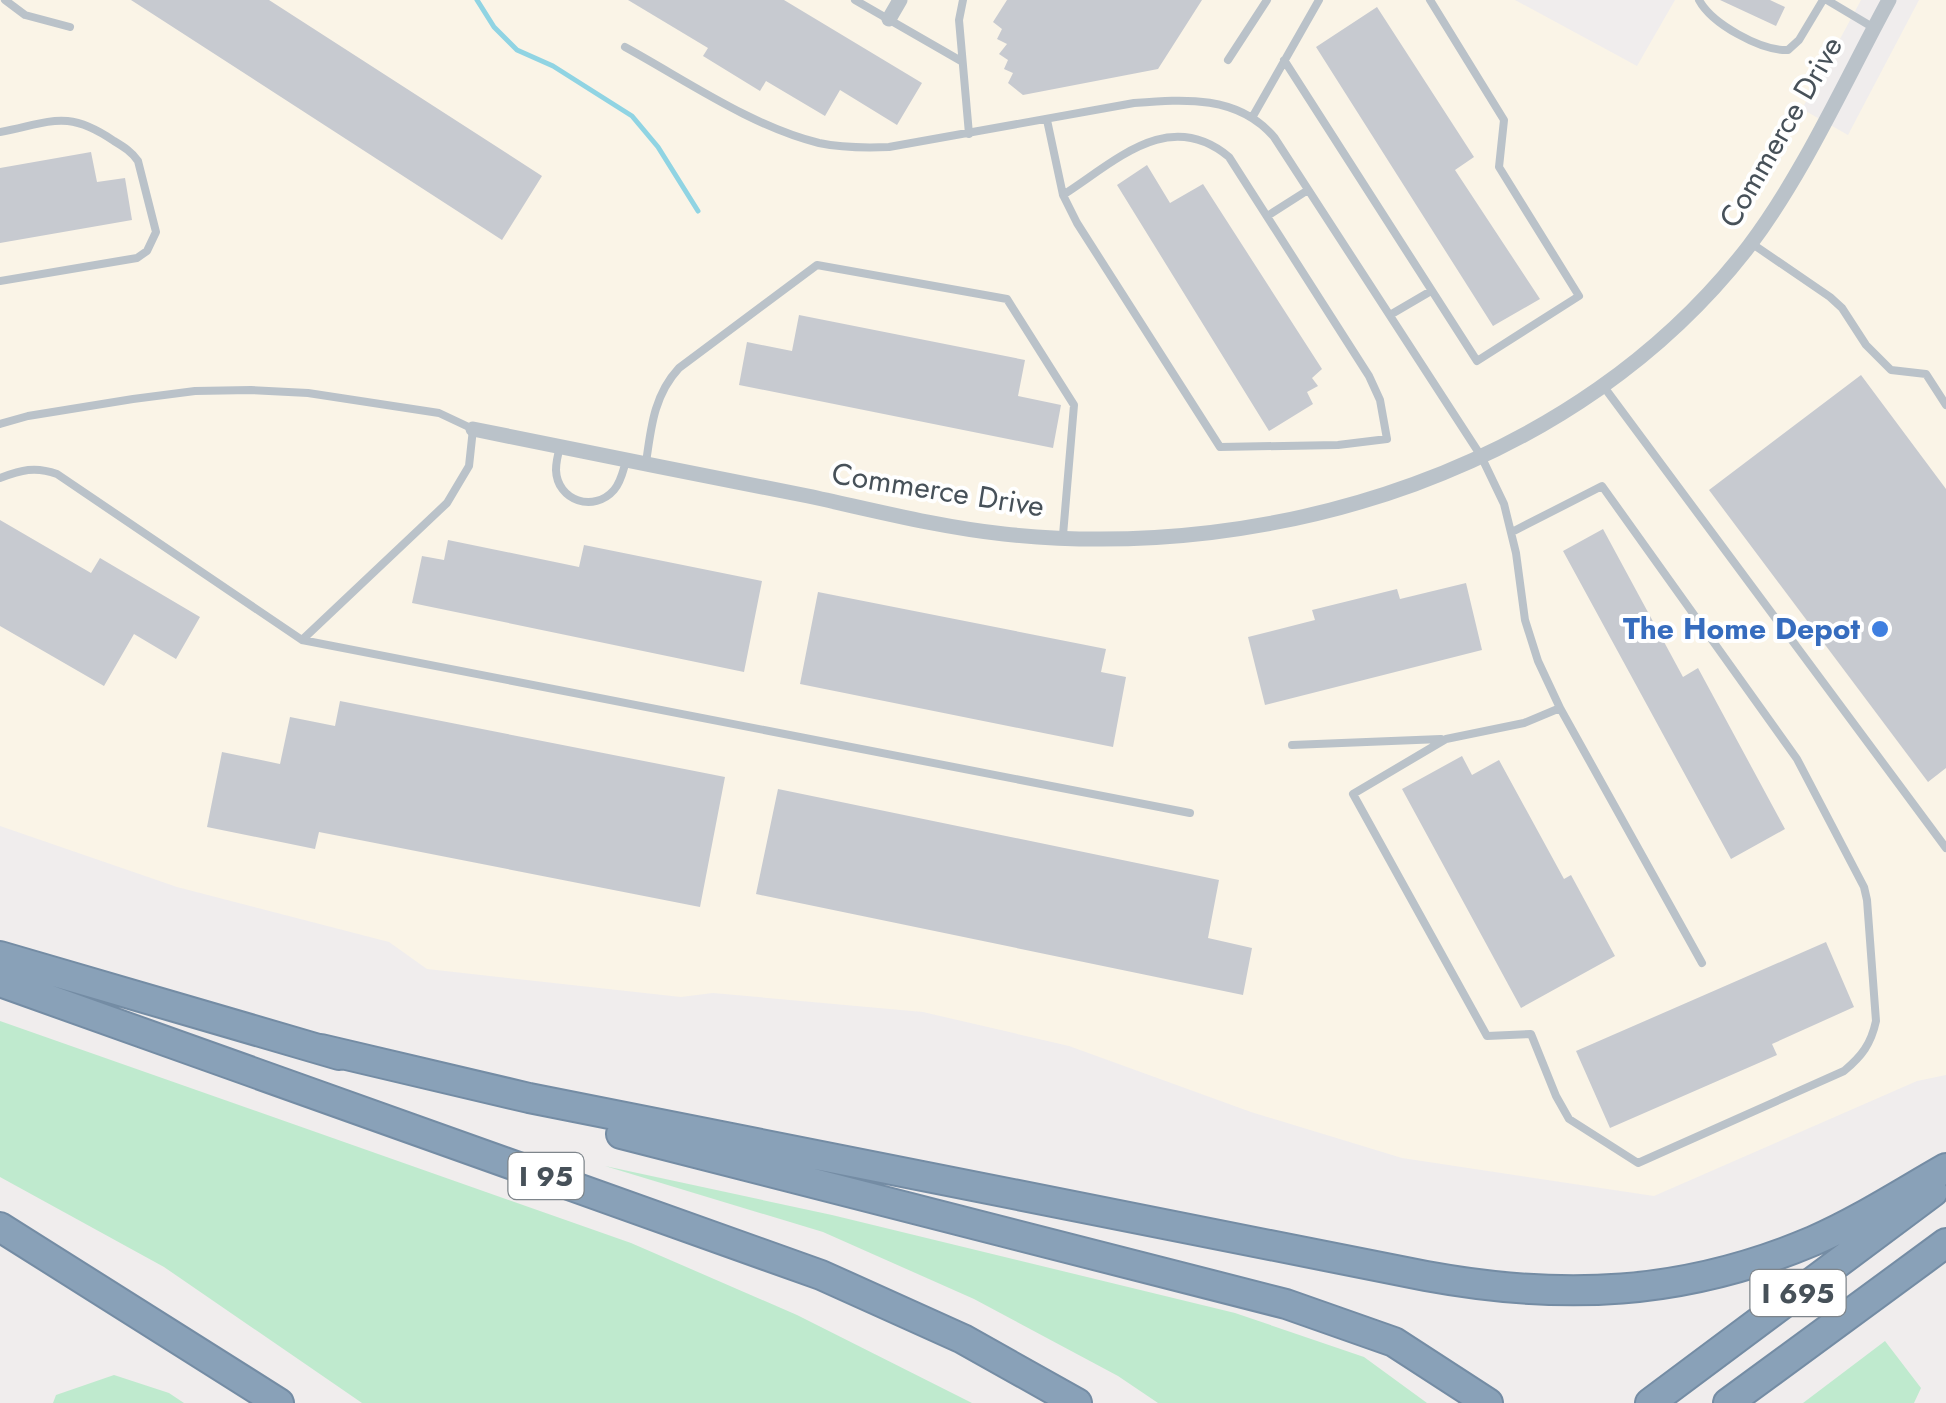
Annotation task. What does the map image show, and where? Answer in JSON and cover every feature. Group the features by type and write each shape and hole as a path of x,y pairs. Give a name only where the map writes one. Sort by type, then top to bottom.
{"highway":[{"path":"0,956 526,1110 1286,1304 1394,1342 1488,1403"},
{"name":"I 95","path":"0,982 821,1275 964,1339 1077,1403"},
{"path":"321,1049 548,1102 1426,1276 1531,1292 1637,1289 1733,1270 1813,1241 1946,1168"},
{"name":"I 695","path":"1650,1403 1946,1182"},
{"path":"0,1227 278,1403"},
{"name":"I 695","path":"1728,1403 1946,1243"}],"street":[{"path":"888,19 900,0"},
{"name":"Commerce Drive","path":"473,430 1004,534 1170,537 1276,522 1353,504 1423,480 1521,436 1604,387 1682,322 1751,243 1788,186 1889,0"}],"lane":[{"path":"5,0 25,15 70,27"},
{"path":"856,0 961,61"},
{"path":"963,0 959,20 969,134"},
{"path":"1228,60 1267,0"},
{"path":"1253,116 1319,0"},
{"path":"1284,60 1477,361 1579,296 1498,167 1504,120 1430,0"},
{"path":"1699,0 1723,24 1778,50 1788,50 1799,40 1825,0 1874,28"},
{"path":"625,48 764,122 818,142 853,148 889,147 1165,100 1216,103 1253,116 1274,137 1481,456 1504,504 1512,532 1525,620 1538,662 1702,963"},
{"path":"0,132 64,120 90,124 138,161 156,232 147,252 137,258 0,282"},
{"path":"1046,120 1063,195 1077,223 1220,447 1338,446 1387,439 1380,400 1369,376 1269,215 1229,157 1214,144 1179,134 1163,136 1063,195"},
{"path":"1269,215 1308,190"},
{"path":"1751,243 1830,297 1890,370 1926,374 1946,404"},
{"path":"646,463 654,412 666,382 679,368 817,265 1007,298 1074,405 1063,538"},
{"path":"1390,315 1431,291"},
{"path":"1604,387 1946,848"},
{"path":"0,424 134,399 252,390 308,393 440,413 473,430 468,466 447,503 302,640"},
{"path":"560,447 558,483 565,494 585,503 608,496 615,489 626,459"},
{"path":"0,478 24,469 41,468 57,474 302,640 1190,813"},
{"path":"1446,739 1353,794 1487,1036 1530,1034 1569,1118 1638,1163 1844,1071 1861,1056 1872,1039 1876,1021 1864,886 1797,760 1602,486 1512,532"},
{"path":"1292,745 1446,739 1524,723 1560,708"}],"shaded area":[{"path":"0,0 1515,0 1637,66 1675,0 1861,0 1802,109 1848,135 1919,0 1946,0 1946,1075 1917,1081 1654,1196 1402,1158 1251,1112 1069,1046 923,1012 713,993 681,997 427,969 389,942 177,887 0,826"}],"green space":[{"path":"0,1021 631,1243 797,1315 972,1403 362,1403 164,1267 0,1177"},
{"path":"605,1166 832,1215 1235,1313 1364,1357 1427,1403 1158,1403 1118,1376 974,1299 823,1232"},
{"path":"1885,1341 1921,1388 1914,1403 1803,1403"},
{"path":"114,1375 169,1393 184,1403 53,1403 56,1395"}],"building":[{"path":"131,0 269,0 542,176 502,240"},
{"path":"628,0 784,0 922,83 897,125 840,90 825,116 766,81 760,91 703,56 708,48"},
{"path":"1007,0 1202,0 1158,69 1023,95 1008,83 1013,73 1004,69 1008,60 999,54 1007,44 997,39 1002,29 993,22"},
{"path":"1720,0 1770,0 1785,7 1776,26"},
{"path":"1377,7 1474,157 1455,170 1540,299 1493,326 1316,47"},
{"path":"91,152 97,182 125,178 132,220 0,243 0,168"},
{"path":"1147,165 1170,203 1203,184 1322,369 1312,378 1318,386 1307,392 1313,404 1269,431 1117,185"},
{"path":"799,315 1025,360 1018,396 1061,405 1053,448 739,385 747,342 792,351"},
{"name":"The Home Depot","path":"1861,375 1946,489 1946,768 1928,782 1709,490"},
{"path":"0,520 91,573 100,558 200,617 176,659 134,634 104,686 0,626"},
{"path":"1603,529 1683,677 1698,668 1785,829 1731,859 1563,551"},
{"path":"448,540 579,567 584,545 762,581 744,672 412,603 422,556 444,560"},
{"path":"1466,583 1482,650 1265,705 1248,637 1315,620 1312,610 1397,589 1400,599"},
{"path":"818,592 1106,649 1101,672 1126,677 1113,747 800,684"},
{"path":"340,701 725,777 700,907 319,832 315,849 207,827 222,752 280,764 290,717 335,726"},
{"path":"1462,756 1472,775 1499,760 1564,879 1571,875 1615,956 1521,1008 1402,789"},
{"path":"778,789 1219,880 1208,938 1252,948 1243,995 756,894"},
{"path":"1826,942 1854,1007 1772,1044 1777,1055 1610,1128 1576,1051"}],"waterway":[{"path":"477,0 494,27 517,50 553,66 632,116 658,147 698,211"}],"place":[{"name":"The Home Depot","path":"1880,629"}]}
